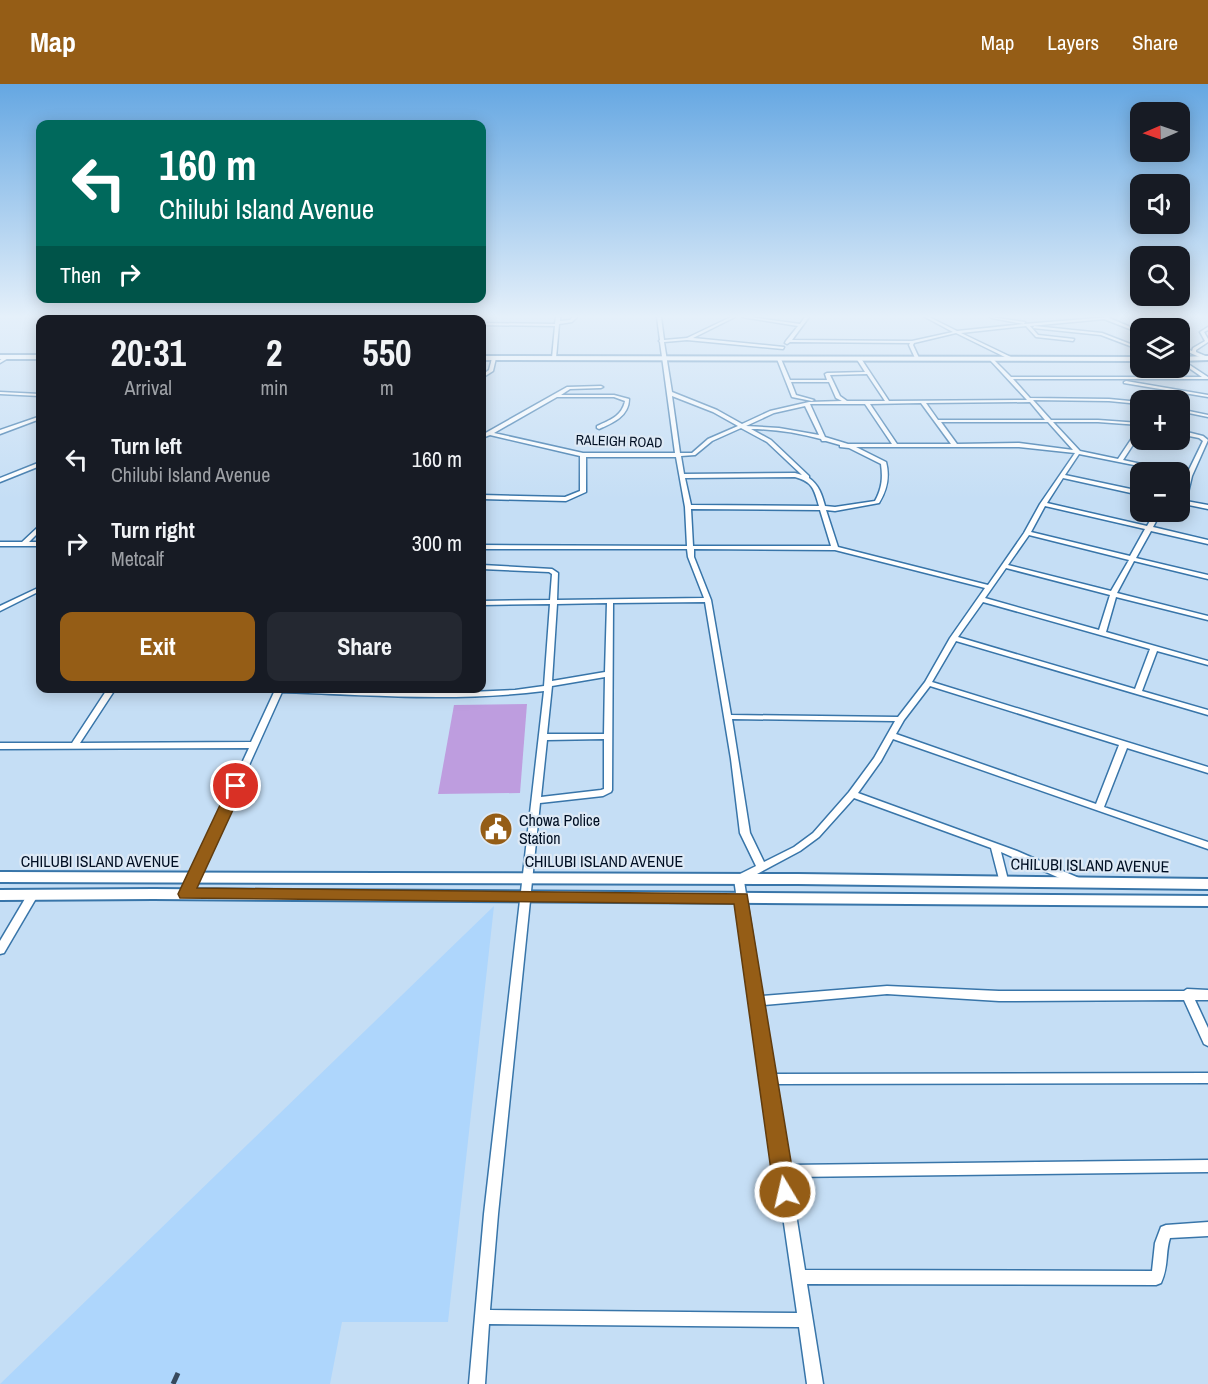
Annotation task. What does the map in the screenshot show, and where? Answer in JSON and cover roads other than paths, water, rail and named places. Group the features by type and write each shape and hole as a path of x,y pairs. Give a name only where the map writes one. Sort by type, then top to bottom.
{"street":[{"path":"666,378 688,507 691,557 708,600 729,717 742,821 745,833 761,866"},
{"path":"786,378 796,398 821,401 1109,400 1130,402"},
{"path":"829,378 838,397 846,401"},
{"path":"870,378 887,401"},
{"path":"1011,378 1208,378"},
{"path":"1011,378 1078,452"},
{"path":"1104,379 1208,396"},
{"path":"787,381 830,381"},
{"path":"486,435 571,387 601,387"},
{"path":"0,393 36,394"},
{"path":"669,393 715,411 769,441 816,486 835,548"},
{"path":"555,396 600,395 627,400 621,416 599,427"},
{"path":"678,455 693,454 710,440 772,412 821,401"},
{"path":"922,401 955,445"},
{"path":"866,402 895,445"},
{"path":"807,404 824,440"},
{"path":"1190,412 1208,416"},
{"path":"0,432 36,419"},
{"path":"937,421 1130,423"},
{"path":"688,507 835,509 877,502 886,488 884,463 864,452 804,432 779,428 743,427"},
{"name":"RALEIGH ROAD","path":"489,433 583,455 678,455"},
{"path":"1190,435 1206,440 1204,452 1190,474"},
{"path":"1119,460 1130,444"},
{"path":"842,446 1032,445 1130,462"},
{"path":"815,1384 739,879 796,849 816,835 852,794 892,735 900,719 928,683 954,638 1027,533 1043,504 1078,452"},
{"path":"486,497 566,499 580,495 583,492 583,455"},
{"path":"0,480 36,466"},
{"path":"683,476 795,475 807,478"},
{"path":"1061,476 1130,491"},
{"path":"1190,503 1208,507"},
{"path":"1043,504 1208,542"},
{"path":"1102,633 1114,592 1153,522"},
{"path":"24,544 36,532"},
{"path":"1027,533 1208,577"},
{"path":"0,544 36,544"},
{"path":"486,547 835,548 989,587"},
{"path":"1004,566 1114,592 1208,618"},
{"path":"477,1384 491,1214 548,686 553,603 553,571 486,567"},
{"path":"0,609 36,591"},
{"path":"981,599 1208,663"},
{"path":"486,603 708,600"},
{"path":"536,800 606,792 610,602"},
{"path":"954,638 1208,713"},
{"path":"1138,692 1154,648"},
{"path":"464,693 493,695 608,674"},
{"path":"928,683 1208,770"},
{"path":"74,746 109,693"},
{"path":"186,894 278,693"},
{"path":"729,717 900,719"},
{"path":"892,735 1208,846"},
{"path":"543,737 608,736"},
{"path":"1099,808 1124,744"},
{"path":"0,746 255,745"},
{"path":"852,794 995,846 1076,881"},
{"path":"995,846 1003,880"},
{"name":"CHILUBI ISLAND AVENUE","path":"0,877 1003,880 1208,884"},
{"name":"CHILUBI ISLAND AVENUE","path":"0,895 186,894 1208,901"},
{"path":"0,950 33,895"},
{"path":"758,1001 887,990 999,996 1208,995"},
{"path":"1187,994 1208,1041"},
{"path":"769,1079 1208,1078"},
{"path":"782,1171 1208,1166"},
{"path":"798,1276 1156,1278 1160,1272 1162,1238 1166,1232 1175,1229 1208,1229"},
{"path":"483,1317 805,1320"}],"railway":[{"path":"173,1384 178,1373"}],"place":[{"name":"Chowa Police Station","path":"496,829"}]}
